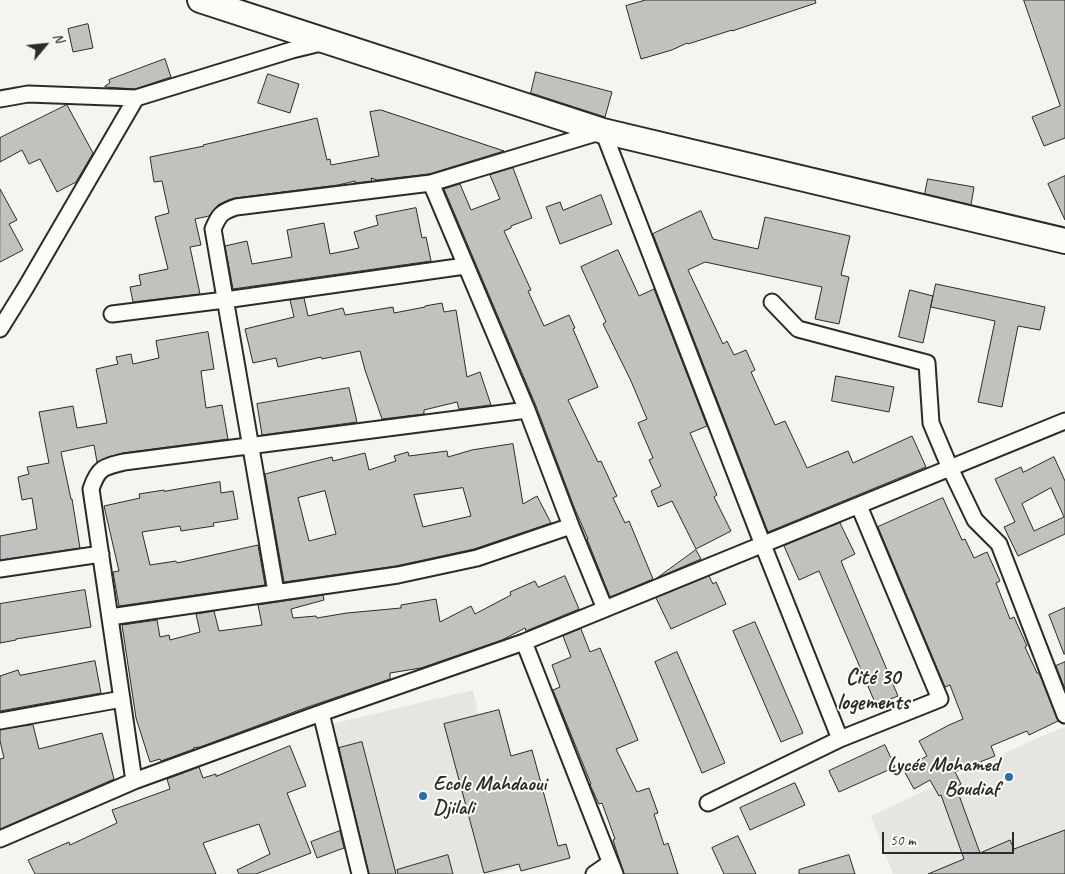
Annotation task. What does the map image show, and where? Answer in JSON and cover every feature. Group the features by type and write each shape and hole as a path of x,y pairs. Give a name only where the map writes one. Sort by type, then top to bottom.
{"main road":[{"path":"200,0 603,131 1065,241"},
{"path":"1040,236 1065,231"}],"street":[{"path":"0,99 28,94 136,98 292,50 329,41"},
{"path":"0,328 26,287 136,98"},
{"path":"276,592 213,229 218,218 224,211 236,207 431,183 603,131 840,739"},
{"path":"431,183 527,410 605,609"},
{"path":"112,314 465,266"},
{"path":"772,302 798,329 927,363 931,423 975,520 999,544 1065,715"},
{"path":"134,781 91,489 95,476 107,466 124,462 527,410"},
{"path":"0,839 134,781 524,642 1065,421"},
{"path":"708,803 840,739 940,699 859,506"},
{"path":"110,617 398,575 477,558 571,526"},
{"path":"0,569 101,554"},
{"path":"524,642 612,868 594,874"},
{"path":"0,721 122,699"},
{"path":"321,713 360,874"}],"shaded area":[{"name":"Ecole Mahdaoui Djilali","path":"473,690 512,869 491,874 368,874 332,724"},
{"name":"Lycée Mohamed Boudiaf","path":"1065,727 1065,874 893,874 871,816 1035,739"}],"building":[{"path":"646,0 815,0 816,3 641,59 626,6"},
{"path":"1024,0 1065,0 1065,138 1044,146 1032,117 1060,106"},
{"path":"88,24 93,48 73,52 68,29"},
{"path":"165,59 171,77 135,89 105,87 110,83 109,80"},
{"path":"536,72 612,92 605,117 531,93"},
{"path":"268,74 299,84 290,113 258,103"},
{"path":"67,105 93,153 76,182 57,192 40,159 29,164 22,150 0,162 0,138"},
{"path":"381,110 504,151 429,174 377,180 371,178 372,181 355,183 355,181 228,200 218,205 209,216 195,219 201,245 190,247 200,294 133,302 130,287 141,285 139,275 168,269 155,217 169,213 162,181 154,182 150,157 204,146 317,118 327,160 330,159 331,165 379,156 370,112"},
{"path":"513,168 532,218 511,226 511,228 504,231 531,290 528,291 544,326 569,315 575,328 573,329 598,387 568,400 598,462 601,461 617,496 613,498 625,523 629,521 653,579 610,597 536,406 444,189 460,184 471,210 500,199 490,175"},
{"path":"1065,176 1065,220 1048,184"},
{"path":"928,179 974,187 971,205 925,194"},
{"path":"0,189 17,220 9,224 23,250 0,262"},
{"path":"601,195 612,224 560,244 546,207 560,202 563,210"},
{"path":"416,208 422,238 426,237 431,261 233,289 225,246 247,241 252,264 292,257 287,230 324,223 330,254 359,248 354,232 378,225 376,216"},
{"path":"701,211 713,239 758,249 765,217 850,236 841,275 849,277 839,324 815,319 822,287 705,262 688,270 723,344 727,341 734,355 746,350 755,370 751,372 775,425 785,421 807,468 848,451 853,463 912,436 926,467 768,532 653,234"},
{"path":"618,250 639,296 654,289 707,426 690,433 717,495 714,497 731,531 696,549 672,501 658,507 651,491 661,486 649,460 653,458 638,423 647,419 603,324 606,322 581,267"},
{"path":"936,284 1045,307 1040,330 1018,326 1002,407 978,402 995,321 931,307"},
{"path":"910,290 933,296 923,343 899,337"},
{"path":"304,298 308,316 343,308 345,315 393,307 394,313 442,303 444,312 456,310 467,377 480,372 491,405 459,409 457,402 424,410 424,414 382,419 360,351 322,359 321,357 278,367 276,358 253,363 245,329 294,317 290,300"},
{"path":"208,332 214,369 201,371 206,408 222,405 228,439 123,453 97,462 94,445 61,452 72,499 80,548 0,560 0,536 37,529 32,498 22,500 18,477 29,474 27,467 49,463 39,412 73,406 77,428 107,423 96,369 118,364 116,357 131,354 133,364 159,358 156,341"},
{"path":"836,376 894,387 889,412 832,401"},
{"path":"349,388 357,422 262,435 257,404"},
{"path":"513,444 523,504 537,496 551,523 474,549 396,566 284,582 265,474 332,457 333,461 365,453 369,470 396,461 394,456 408,452 409,456 447,451 448,457 472,450","holes":["463,488 471,516 423,527 414,495","325,491 336,534 309,541 298,498"]},
{"path":"1054,457 1065,481 1065,534 1018,556 1004,527 1015,522 995,479 1021,467 1023,472","holes":["1051,488 1064,517 1034,531 1022,504"]},
{"path":"220,482 221,493 233,491 238,519 213,523 214,526 181,531 180,526 142,532 150,565 176,561 177,563 258,545 265,585 119,606 113,572 119,571 104,506 140,498 139,494"},
{"path":"943,498 962,540 965,539 974,558 987,552 1000,581 996,583 1010,619 1014,617 1027,646 1025,647 1037,673 1039,673 1058,721 1029,735 1027,731 991,746 995,756 955,772 961,784 956,787 980,853 1010,840 1014,849 1065,830 1065,874 928,874 964,859 941,795 939,796 930,780 914,789 903,769 927,756 919,741 963,719 950,685 945,687 878,527"},
{"path":"840,523 855,554 841,561 898,696 876,705 819,571 799,580 784,546"},
{"path":"696,550 701,559 657,578"},
{"path":"565,576 579,609 526,631 525,628 502,640 421,668 390,673 390,679 161,761 160,759 150,762 136,718 122,625 157,620 160,637 169,635 170,640 200,632 196,614 214,611 219,631 262,625 258,605 323,595 324,600 291,609 293,618 316,616 317,618 401,608 401,605 436,599 440,622 471,606 475,614 511,595 510,592 535,581 538,587"},
{"path":"709,576 713,584 716,582 726,604 671,629 656,598"},
{"path":"85,590 91,627 0,643 0,604"},
{"path":"1065,608 1065,654 1064,654 1049,615"},
{"path":"755,622 803,733 781,742 733,631"},
{"path":"581,629 590,652 600,648 638,740 616,749 637,792 649,788 658,813 654,814 664,845 668,843 678,874 624,874 613,840 615,839 602,803 599,804 590,785 553,690 560,687 552,665 571,657 563,636"},
{"path":"677,652 725,763 702,773 655,662"},
{"path":"95,661 101,693 0,711 0,676 18,670 20,675"},
{"path":"1065,662 1065,689 1056,666"},
{"path":"499,710 511,756 532,750 558,846 566,844 570,858 521,871 519,864 484,873 444,724"},
{"path":"33,725 39,749 102,733 114,779 0,829 0,759 4,758 0,741 0,730"},
{"path":"362,742 396,874 369,874 339,748"},
{"path":"885,745 895,767 839,792 829,771"},
{"path":"290,746 306,786 287,793 311,853 256,874 239,874 237,870 270,854 259,824 203,843 216,874 35,874 28,860 69,842 70,845 117,823 112,810 170,789 167,779 199,767 203,778 216,774 216,776"},
{"path":"795,783 805,805 750,830 740,808"},
{"path":"340,831 344,848 317,858 311,842"},
{"path":"738,836 756,874 724,874 712,848"},
{"path":"448,855 453,874 398,874 397,870"},
{"path":"849,855 855,874 799,874 799,870"}],"place":[{"name":"Lycée Mohamed Boudiaf","path":"1009,777"},
{"name":"Ecole Mahdaoui Djilali","path":"423,796"}],"district":[{"name":"Cité 30 logements","path":"873,690"}]}
